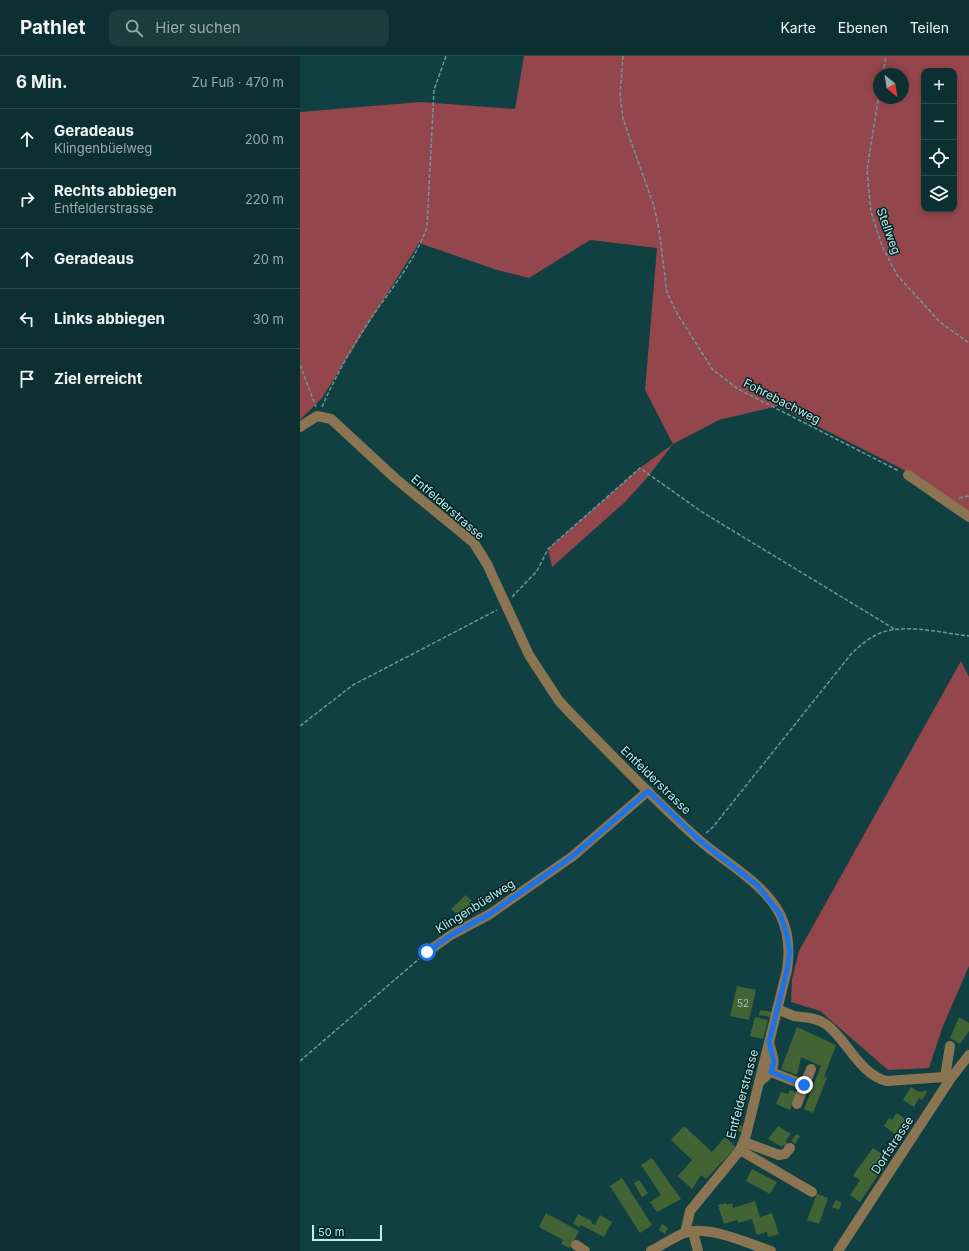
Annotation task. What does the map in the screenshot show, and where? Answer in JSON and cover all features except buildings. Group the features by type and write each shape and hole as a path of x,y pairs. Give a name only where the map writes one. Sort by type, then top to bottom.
{"street":[{"path":"300,427 308,420 317,416"},
{"name":"Entfelderstrasse","path":"317,416 331,419 396,479 474,543 487,564 529,655 559,700 576,719 698,839 757,885 780,914 787,935 790,952 787,970 742,1146 690,1212 689,1232"},
{"path":"908,475 969,516"},
{"name":"Klingenbüelweg","path":"427,952 451,935 490,914 573,856 648,791"},
{"path":"777,1009 795,1016 816,1019 828,1025 857,1058 880,1079 887,1081 948,1077 950,1046"},
{"path":"759,1082 771,1072 774,1062 769,1042"},
{"name":"Dorfstrasse","path":"838,1251 948,1077 969,1055"},
{"path":"797,1104 811,1069"},
{"path":"771,1072 804,1085"},
{"path":"742,1146 779,1155 785,1154 790,1148"},
{"path":"742,1146 812,1192"},
{"path":"689,1232 698,1251"},
{"path":"651,1251 689,1232 717,1233 771,1251"},
{"path":"576,1245 585,1251"}],"path":[{"path":"317,416 325,398 366,326 404,272 423,239 427,227 434,90 446,56"},
{"name":"Fohrebachweg","path":"623,56 620,94 623,119 654,206 659,229 667,293 678,314 714,370 738,389 908,475"},
{"path":"884,68 886,56"},
{"name":"Stellweg","path":"877,104 867,170 871,212 882,246 897,275 902,281 940,322 969,343"},
{"path":"300,365 313,397 317,416"},
{"path":"519,590 537,571 548,549 640,468 702,512 896,630"},
{"path":"300,726 353,685 506,605"},
{"path":"713,827 852,653 866,641 882,632 896,630 969,636"},
{"path":"300,1061 427,952"}],"shaded area":[{"path":"524,56 969,56 969,513 902,469 778,406 719,420 673,444 645,390 657,248 590,240 529,278 497,270 419,243 322,398 300,420 300,112 421,102 515,109"},
{"path":"673,444 646,479 625,502 552,567 548,549 640,468"},
{"path":"961,661 969,677 969,966 943,1026 929,1068 888,1070 820,1011 791,1002 792,979 799,951"}],"route":[{"path":"427,952 451,935 490,914 545,877 601,833 648,791 698,839 757,885 780,914 787,935 790,952 769,1042 774,1062 771,1072 804,1085"}]}
